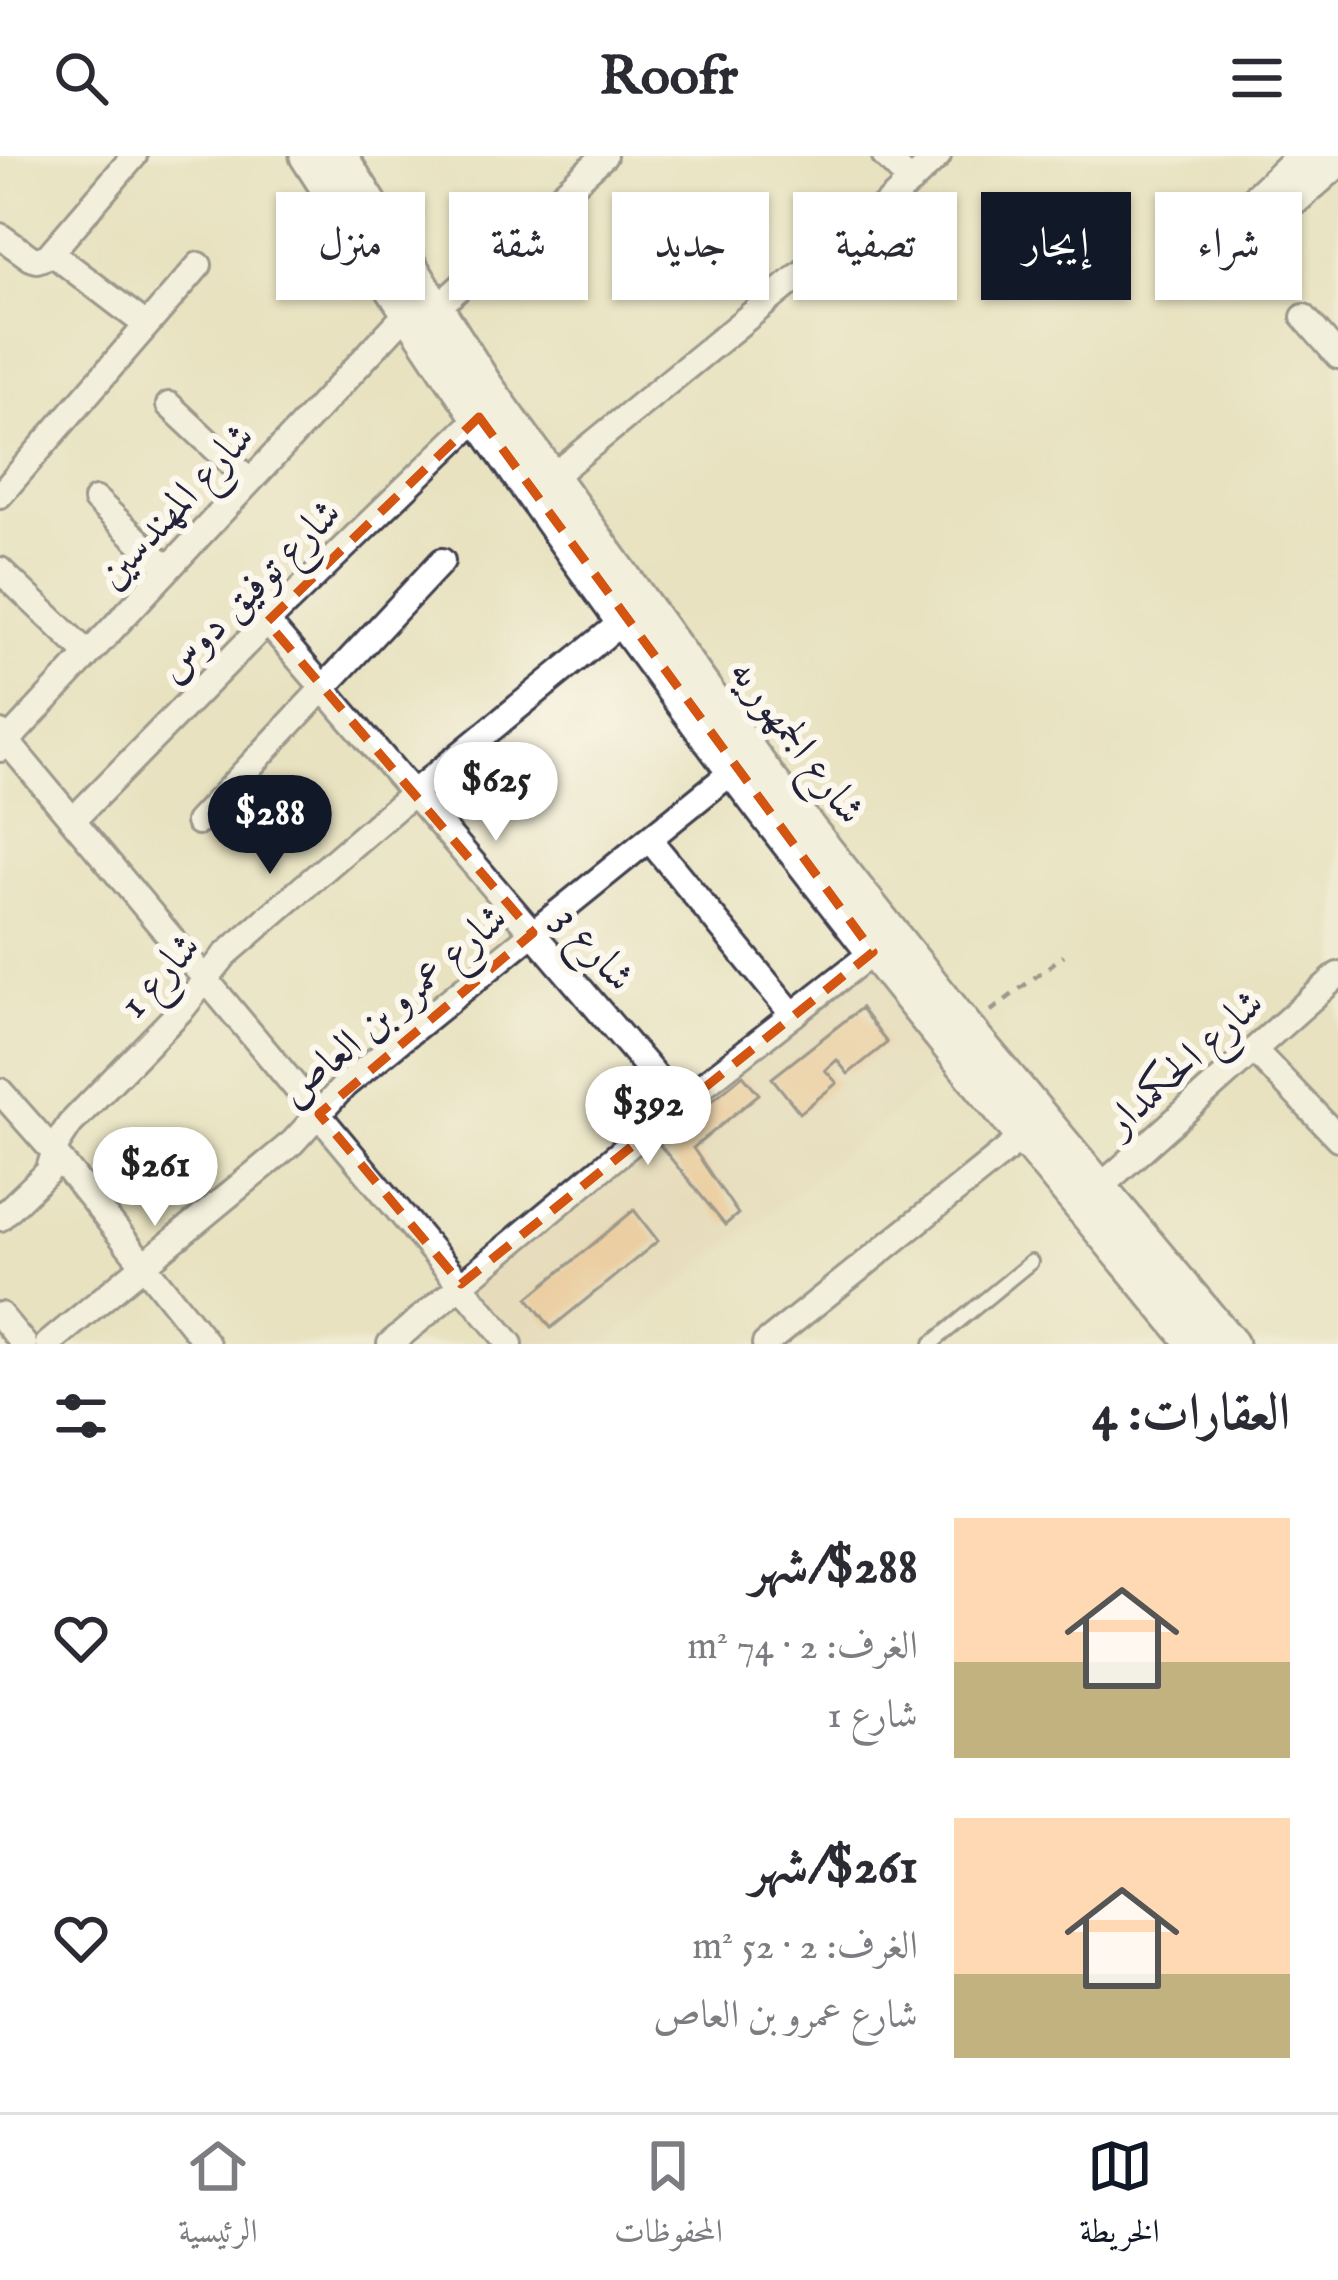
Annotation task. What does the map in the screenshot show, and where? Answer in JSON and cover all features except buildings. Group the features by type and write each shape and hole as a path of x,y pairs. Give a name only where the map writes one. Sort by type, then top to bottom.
{"street":[{"path":"0,236 31,258 42,259 134,156"},
{"name":"شارع الجمهوريه","path":"308,156 551,478 766,776 968,1030 1190,1342"},
{"name":"شارع الجمهوريه","path":"340,156 479,417 734,771 873,952 1024,1136 1089,1196 1231,1344"},
{"name":"شارع المهندسين","path":"2,741 249,479 421,311 604,156"},
{"path":"885,156 910,182"},
{"path":"551,478 938,156"},
{"path":"1304,156 1226,231 1239,246 1338,159"},
{"path":"52,253 146,325"},
{"path":"0,495 199,265"},
{"path":"1304,317 1338,356"},
{"path":"169,405 249,479"},
{"name":"شارع توفيق دوس","path":"74,819 267,622 479,417"},
{"path":"96,500 167,568"},
{"path":"198,822 442,561"},
{"path":"0,570 88,653"},
{"name":"شارع 1","path":"0,1218 48,1172 70,1124 183,1008 226,955 623,621"},
{"name":"شارع 3","path":"267,622 679,1104"},
{"path":"2,741 74,819 510,1344"},
{"name":"شارع عمرو بن العاص","path":"48,1344 293,1142 345,1084 734,771"},
{"path":"649,839 794,1015"},
{"path":"396,1342 679,1104 873,952"},
{"name":"شارع الحكمدار","path":"1089,1196 1338,976"},
{"path":"1254,1050 1338,1138"},
{"path":"0,1090 207,1344"},
{"path":"765,1344 1024,1136"},
{"path":"0,1315 24,1344"}],"lane":[{"path":"931,1344 1031,1262"}],"path":[{"path":"968,1030 1064,955"}],"highlighted area":[{"path":"479,417 873,952 461,1284 319,1114 533,933 267,622"}],"shaded area":[{"path":"873,952 961,1060 604,1344 510,1344 461,1284"}]}
